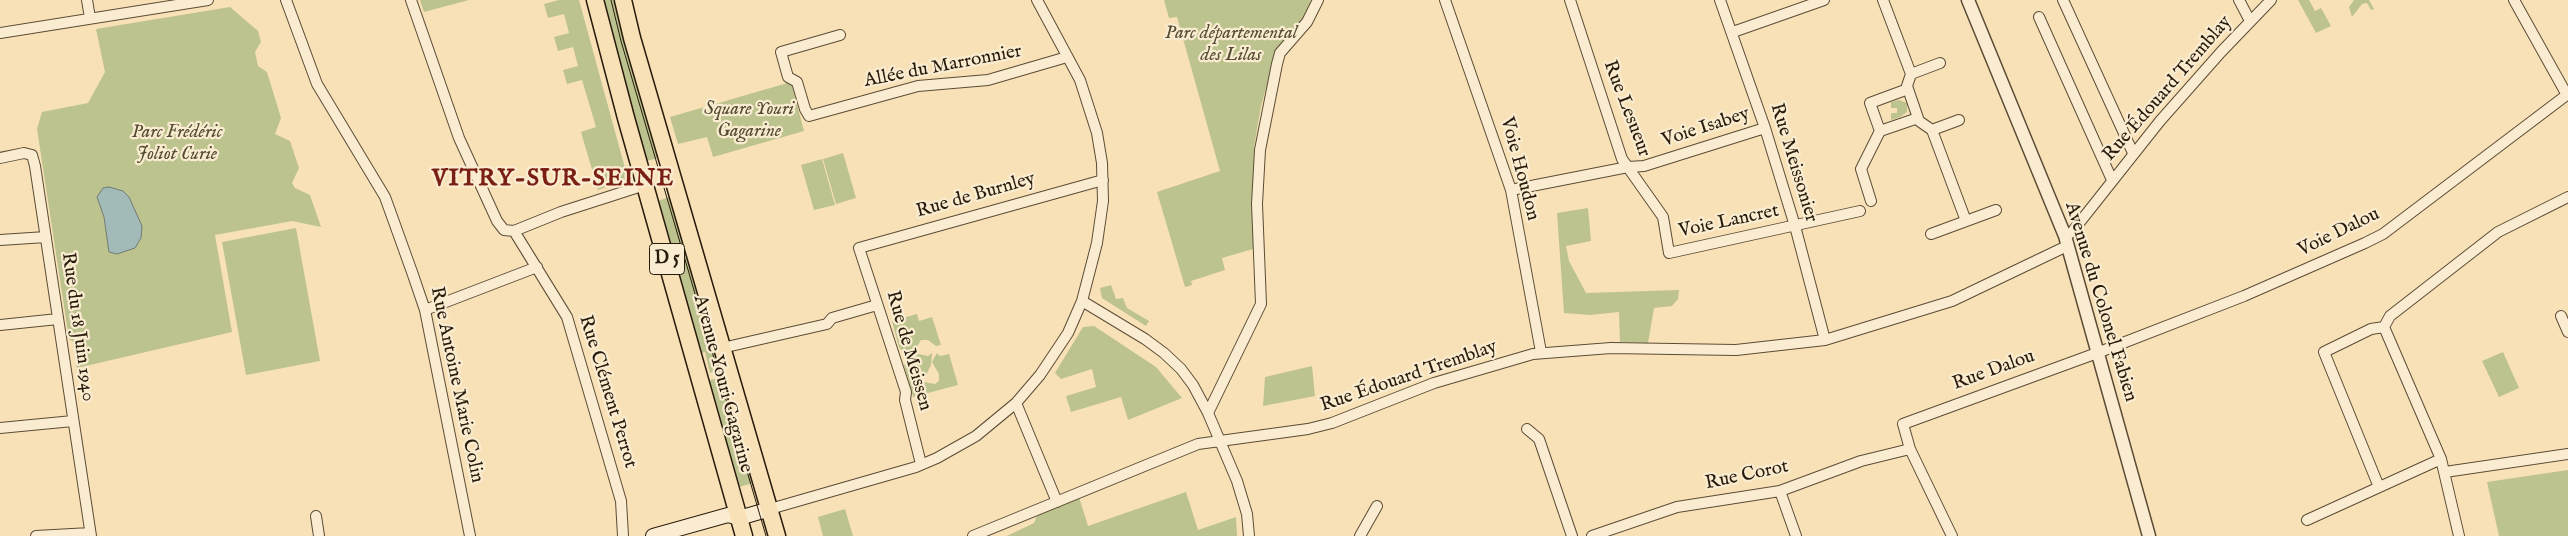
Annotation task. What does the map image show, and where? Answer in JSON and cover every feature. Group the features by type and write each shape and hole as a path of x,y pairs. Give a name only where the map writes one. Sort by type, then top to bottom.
{"main road":[{"name":"Avenue Youri Gagarine","path":"595,0 739,518"},
{"name":"Avenue Youri Gagarine","path":"623,0 634,48 770,509"},
{"path":"660,535 728,515 739,518 770,509"},
{"name":"D 5","path":"770,509 777,536"},
{"name":"D 5","path":"739,518 744,536"}],"street":[{"path":"87,0 90,18"},
{"path":"0,33 208,0"},
{"name":"Rue Antoine Marie Colin","path":"286,0 317,84 385,197 425,310 470,536"},
{"name":"Rue Clément Perrot","path":"411,0 458,138 502,228 514,231 568,317 621,501 624,536"},
{"path":"770,509 922,464 976,436 1016,403 1040,375 1068,333 1082,301 1097,243 1103,200 1103,180 1097,132 1080,80 1038,0"},
{"path":"1208,413 1261,304 1257,204 1260,150 1280,53 1307,22 1318,0"},
{"name":"Voie Houdon","path":"1445,0 1511,190 1541,352"},
{"name":"Rue Lesueur","path":"1570,0 1622,159 1663,217 1670,253"},
{"name":"Rue Meissonier","path":"1720,0 1733,32 1765,128 1795,226 1825,340"},
{"path":"1733,32 1824,0"},
{"path":"1883,0 1911,74 1908,89 1919,121 1932,130 1966,221"},
{"name":"Avenue du Colonel Fabien","path":"1968,0 2066,241 2149,536"},
{"path":"2063,0 2133,153"},
{"name":"Rue Édouard Tremblay","path":"2239,0 2250,21"},
{"name":"Rue Édouard Tremblay","path":"973,536 1198,444 1308,429 1332,423 1434,383 1541,352 1612,348 1736,350 1825,340 1952,301 2066,241 2133,153 2215,59 2271,0"},
{"path":"2514,0 2568,94"},
{"name":"Rue Édouard Tremblay","path":"2039,18 2112,180"},
{"name":"Allée du Marronnier","path":"840,35 781,52 788,77 797,82 809,116 918,86 988,80 1067,57"},
{"path":"1911,74 1940,63"},
{"path":"1880,131 1870,103 1908,89"},
{"name":"Voie Dalou","path":"2097,353 2283,280 2383,234 2568,94"},
{"path":"1871,201 1861,169 1880,131 1918,118"},
{"path":"1932,130 1959,120"},
{"name":"Voie Isabey","path":"1511,190 1628,167 1644,166 1765,128"},
{"name":"Rue du 18 Juin 1940","path":"0,158 24,153 32,155 90,534"},
{"name":"Rue de Burnley","path":"859,248 1103,180"},
{"path":"514,231 561,212 645,185"},
{"path":"2384,327 2390,316 2498,232 2568,197"},
{"path":"1931,234 1996,210"},
{"name":"Voie Lancret","path":"1670,253 1860,211"},
{"path":"0,240 46,237"},
{"name":"Rue de Meissen","path":"859,248 906,392 905,400 922,464"},
{"path":"425,310 536,268"},
{"path":"1082,301 1164,353 1189,380 1208,413 1237,482 1247,514 1249,536"},
{"path":"722,348 827,324 832,318 877,305"},
{"path":"2561,316 2568,332"},
{"path":"0,325 58,319"},
{"path":"2384,327 2441,459 2459,536"},
{"path":"2379,487 2326,362 2324,352 2326,349 2371,329 2384,327"},
{"name":"Rue Dalou","path":"1910,449 1903,424 2097,353"},
{"path":"1016,403 1058,502"},
{"path":"0,428 72,421"},
{"path":"1527,428 1539,439 1572,536"},
{"path":"1910,449 1952,536"},
{"name":"Rue Corot","path":"1592,536 1677,508 1780,491 1861,461 1910,449"},
{"path":"2445,472 2568,454"},
{"path":"2307,520 2441,459"},
{"path":"1780,491 1796,536"},
{"path":"1360,536 1377,506"},
{"path":"316,516 319,536"},
{"path":"36,536 90,534"}],"green space":[{"path":"420,0 469,0 424,12"},
{"path":"559,0 579,0 628,179 598,190 581,132 596,127 582,80 567,84 563,70 578,66 573,47 558,51 554,37 569,33 564,14 548,18 544,4"},
{"path":"600,0 618,0 662,157 643,162"},
{"name":"Parc départemental des Lilas","path":"1164,0 1311,0 1303,19 1277,49 1261,106 1254,147 1253,249 1222,258 1225,270 1191,281 1192,285 1185,287 1157,192 1220,171 1177,17 1169,18"},
{"path":"2298,0 2309,0 2315,11 2321,8 2331,26 2316,33"},
{"path":"2354,0 2369,0 2374,9 2371,10 2367,3 2362,4 2352,17 2349,7"},
{"name":"Parc Frédéric Joliot Curie","path":"230,7 258,31 261,42 255,52 258,66 267,72 281,118 275,134 290,141 299,168 292,183 295,188 310,195 321,227 292,221 215,235 232,332 77,368 73,342 69,339 37,129 42,112 88,103 105,72 96,29"},
{"name":"Square Youri Gagarine","path":"791,82 804,131 713,157 707,137 678,144 670,117"},
{"path":"1899,100 1907,103 1907,112 1891,120 1891,113 1897,113 1897,108 1891,108 1891,102"},
{"path":"843,153 856,198 836,204 823,159"},
{"path":"822,159 835,205 814,210 801,165"},
{"path":"672,196 723,369 710,373 705,352 698,354 655,202"},
{"path":"1588,208 1591,241 1566,246 1569,261 1586,293 1679,290 1678,299 1672,306 1654,308 1648,343 1620,342 1619,312 1590,315 1564,313 1557,213"},
{"path":"296,228 320,361 246,375 222,242"},
{"path":"1111,285 1116,299 1123,298 1127,308 1149,321 1146,326 1102,298 1100,288"},
{"path":"917,314 919,321 932,317 941,345 936,346 928,340 921,340 913,353 905,355 899,347 892,321"},
{"path":"1094,326 1156,367 1182,398 1128,420 1121,397 1071,412 1066,396 1096,387 1092,369 1061,379 1055,373 1083,327"},
{"path":"2503,352 2519,388 2499,397 2482,361"},
{"path":"932,353 931,365 925,377 914,358 918,354 928,356"},
{"path":"937,353 940,356 949,354 958,385 913,397 904,365 909,363 915,364 924,382 935,384 939,381 939,374 932,362"},
{"path":"1312,366 1315,396 1263,406 1265,377"},
{"path":"725,376 756,482 736,488 706,381"},
{"path":"2568,470 2568,536 2499,536 2487,482"},
{"path":"1186,492 1198,530 1236,517 1237,536 1007,536 1034,523 1038,513 1079,497 1088,526"},
{"path":"845,509 853,536 823,536 818,517"}],"water":[{"path":"109,187 123,191 129,197 142,226 141,238 135,248 117,254 109,252 104,217 97,197 103,188"}],"tram line":[{"path":"611,0 621,41 766,536"}],"district":[{"name":"VITRY-SUR-SEINE","path":"553,180"}]}
